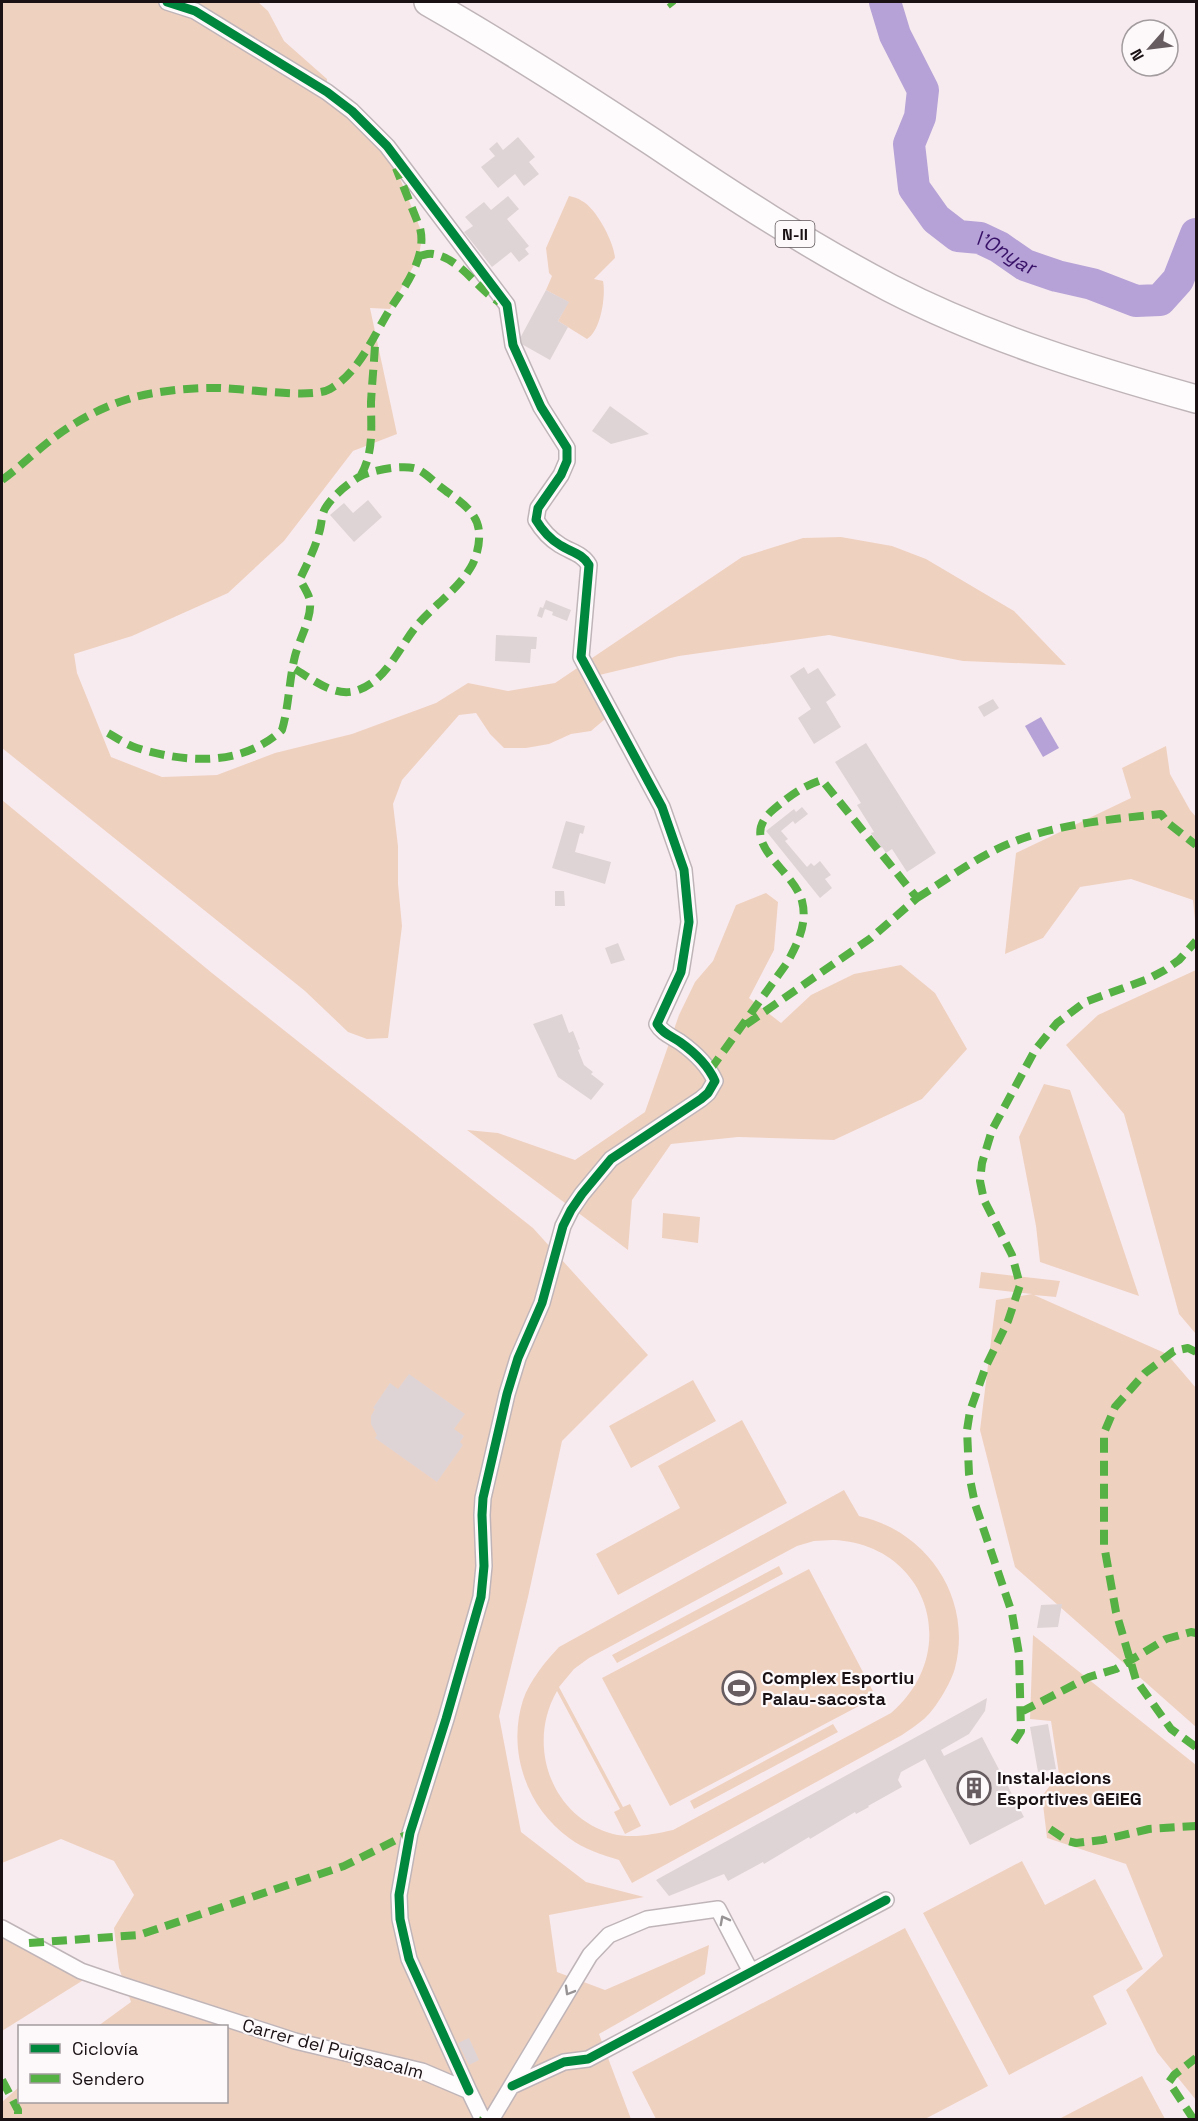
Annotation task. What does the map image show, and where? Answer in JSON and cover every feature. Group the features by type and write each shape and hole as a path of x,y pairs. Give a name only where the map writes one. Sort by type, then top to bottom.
{"highway":[{"name":"N-II","path":"428,2 514,52 765,217 891,288 1034,350 1197,399"}],"street":[{"path":"167,2 195,10 327,92 352,111 387,146 507,305 513,345 542,407 567,448 567,461 561,475 538,508 536,520 543,531 558,544 585,558 589,565 581,657 662,807 684,870 689,922 681,972 657,1024 662,1031 679,1041 710,1070 715,1081 708,1093 611,1159 582,1194 563,1226 542,1303 518,1358 507,1394 483,1498 484,1566 481,1597 411,1833 399,1895 400,1918 409,1959 483,2120"},
{"path":"512,2086 564,2062 588,2059 886,1900"},
{"path":"491,2120 590,1955 609,1935 646,1919 718,1909 751,1972"},
{"name":"Carrer del Puigsacalm","path":"2,1928 81,1971 295,2041 422,2071 469,2091"}],"shaded area":[{"path":"2,2 258,2 268,11 284,41 327,79 327,92 387,146 422,237 419,256 390,309 370,308 397,434 353,451 284,541 228,593 132,636 74,654 77,673 111,757 162,777 217,775 275,753 352,734 436,703 468,683 508,691 555,683 742,557 803,538 841,537 892,546 926,559 1014,611 1066,665 963,661 829,635 679,656 591,677 611,714 591,731 571,734 549,744 526,748 504,748 490,734 476,713 459,715 402,780 393,804 398,846 398,884 402,926 388,1038 367,1039 348,1032 305,991 2,748"},
{"path":"569,196 579,199 593,211 611,243 615,258 594,279 603,281 604,295 596,329 587,339 558,321 568,302 546,290 552,276 549,273 546,248"},
{"path":"1041,717 1059,748 1043,757 1025,726"},
{"path":"1166,746 1170,774 1196,817 1196,930 1193,900 1131,879 1080,887 1043,938 1005,954 1016,853 1131,798 1122,768"},
{"path":"2,800 212,973 533,1228 648,1355 562,1441 499,1716 521,1832 586,1882 644,1897 549,1915 557,1972 605,1990 709,1945 705,1974 599,2034 631,2119 2,2119 2,2102 18,2088 18,2103 228,2103 228,2025 99,2025 131,2002 119,1968 114,1928 134,1895 114,1861 61,1839 2,1863"},
{"path":"766,893 778,902 774,950 749,998 781,1023 811,995 854,974 901,965 935,993 967,1049 922,1099 834,1140 738,1137 671,1144 632,1200 628,1250 467,1130 498,1133 575,1160 645,1112 679,1015 695,982 713,961 736,905"},
{"path":"1196,970 1196,1334 1179,1314 1124,1114 1066,1045 1098,1015"},
{"path":"1044,1084 1070,1090 1139,1296 1040,1262 1036,1226 1019,1137"},
{"path":"663,1213 700,1217 698,1243 662,1238"},
{"path":"981,1272 1060,1281 1056,1297 1034,1295 1167,1354 1196,1388 1196,1727 1015,1567 980,1430 996,1300 1032,1294 979,1288"},
{"path":"693,1380 716,1421 631,1468 609,1426"},
{"path":"742,1420 787,1503 618,1595 596,1554 680,1508 658,1466"},
{"path":"844,1490 859,1516 884,1524 906,1536 924,1552 940,1572 951,1594 957,1617 959,1642 955,1668 946,1688 933,1709 916,1725 902,1735 632,1883 619,1860 581,1845 554,1825 531,1794 524,1776 517,1738 523,1700 534,1678 559,1647","holes":["833,1540 866,1546 892,1560 912,1580 925,1605 929,1632 926,1660 913,1688 891,1713 673,1830 643,1835 613,1834 592,1825 574,1812 560,1796 550,1776 545,1755 544,1734 548,1712 557,1691 620,1809 614,1812 625,1834 641,1826 630,1804 623,1807 559,1687 574,1669 589,1658 797,1546 814,1541"]},
{"path":"779,1566 783,1574 617,1663 612,1655"},
{"name":"Complex Esportiu Palau-sacosta","path":"809,1569 876,1697 670,1806 602,1678"},
{"path":"1033,1635 1196,1765 1196,2100 1157,2052 1126,1990 1163,1956 1126,1864 1047,1838 1042,1796 1059,1774 1051,1721 1030,1719"},
{"path":"833,1724 838,1732 694,1809 690,1801"},
{"path":"1022,1861 1045,1905 1095,1879 1143,1969 1093,1996 1107,2024 1009,2075 923,1913"},
{"path":"905,1928 988,2086 925,2119 656,2119 632,2072"},
{"path":"2,1933 26,1951 85,1979 2,2031"},
{"path":"1142,2076 1165,2119 1059,2119"}],"building":[{"path":"518,137 535,157 529,162 539,174 524,186 515,174 498,188 481,167 495,156 489,149 497,142 503,150"},
{"path":"508,196 519,209 507,219 529,246 525,249 529,254 519,262 511,252 492,267 464,232 473,226 465,217 484,202 491,210"},
{"path":"546,290 569,302 558,321 568,327 550,360 518,342"},
{"path":"610,406 649,434 611,444 592,431"},
{"path":"368,500 382,517 354,542 330,515 344,503 353,513"},
{"path":"546,600 571,610 567,621 552,615 553,612 545,609 542,618 537,616"},
{"path":"496,635 537,637 536,649 531,649 530,663 495,661"},
{"path":"804,667 808,674 818,668 836,695 826,702 841,727 814,744 798,718 811,709 790,676"},
{"path":"993,699 999,708 984,717 978,707"},
{"path":"866,743 936,853 907,872 892,849 886,853 871,833 874,832 857,805 861,803 835,762"},
{"path":"802,807 808,814 795,824 793,821 781,831 788,839 785,841 807,867 811,863 814,866 820,861 831,875 825,879 832,888 820,898 766,831 794,809 796,812"},
{"path":"566,821 585,826 583,834 580,833 575,852 611,862 605,884 552,868"},
{"path":"555,891 564,891 565,906 555,906"},
{"path":"618,943 625,960 611,964 605,948"},
{"path":"562,1014 569,1033 573,1031 584,1065 604,1084 591,1100 558,1077 533,1024"},
{"path":"409,1374 465,1414 454,1429 464,1436 460,1442 463,1445 437,1482 375,1438 377,1435 371,1424 371,1416 375,1409 373,1408 390,1383 398,1389"},
{"path":"1062,1604 1058,1627 1037,1628 1041,1605"},
{"name":"Complex Esportiu Palau-sacosta","path":"987,1698 985,1711 969,1734 941,1750 944,1756 982,1737 1024,1817 970,1845 925,1759 901,1772 898,1780 902,1787 764,1864 763,1862 728,1881 724,1874 669,1896 656,1880"},
{"path":"1048,1724 1056,1769 1038,1772 1030,1727"},
{"path":"469,2038 479,2060 469,2065 458,2043"}],"waterway":[{"name":"l'Onyar","path":"885,2 895,35 923,90 920,117 909,144 914,188 936,219 958,236 980,238 999,247 1025,265 1057,276 1092,284 1136,301 1160,300 1178,280 1196,234"}],"marked path":[{"path":"670,2 673,6"},
{"path":"2,480 67,428 100,410 135,397 203,388 321,392 341,382 366,352 409,279 421,248 420,228 396,168"},
{"path":"419,256 433,254 452,261 499,302"},
{"path":"361,475 368,457 371,439 375,345 373,337"},
{"path":"108,733 137,748 193,759 231,756 249,751 266,742 282,730 295,656 310,608 309,598 300,579 315,545 324,510 333,498 364,474 404,467 417,469 424,473 471,512 478,525 479,536 471,567 419,623 392,662 376,680 355,691 339,691 322,686 293,668"},
{"path":"710,1070 787,963 803,926 802,901 797,889 763,844 760,833 763,821 791,796 822,780 917,898 871,938 741,1028"},
{"path":"917,898 991,852 1031,836 1074,825 1161,814 1168,823 1196,845"},
{"path":"1014,1742 1021,1731 1019,1654 1012,1613 975,1504 969,1474 967,1430 970,1411 986,1366 1008,1321 1020,1285 1012,1255 984,1200 980,1181 982,1163 992,1130 1035,1050 1057,1023 1085,1002 1148,979 1165,970 1179,960 1196,941"},
{"path":"1196,1352 1188,1348 1174,1351 1145,1373 1115,1407 1104,1433 1104,1545 1116,1612 1136,1680 1171,1729 1196,1747"},
{"path":"1021,1712 1089,1677 1116,1669 1166,1639 1191,1632 1196,1633"},
{"path":"1050,1829 1068,1841 1076,1843 1102,1840 1149,1829 1196,1826"},
{"path":"29,1943 139,1935 344,1866 410,1833"},
{"path":"1194,2120 1169,2082 1174,2075 1196,2058"},
{"path":"2,2080 18,2110 18,2120"}],"cycle path":[{"path":"167,2 195,11 327,92 352,111 387,146 507,305 513,345 541,407 567,448 567,461 561,475 538,508 536,520 553,540 580,556 589,565 581,657 662,807 684,870 689,922 681,972 657,1024 705,1064 715,1081 708,1093 701,1099 611,1159 571,1210 563,1226 542,1303 518,1358 507,1394 483,1498 484,1566 481,1597 410,1833 399,1895 400,1919 409,1959 469,2091"},
{"path":"512,2086 564,2062 588,2059 886,1900"}],"place":[{"name":"Complex Esportiu Palau-sacosta","path":"739,1688"},
{"name":"Instal·lacions Esportives GEiEG","path":"974,1788"}]}
